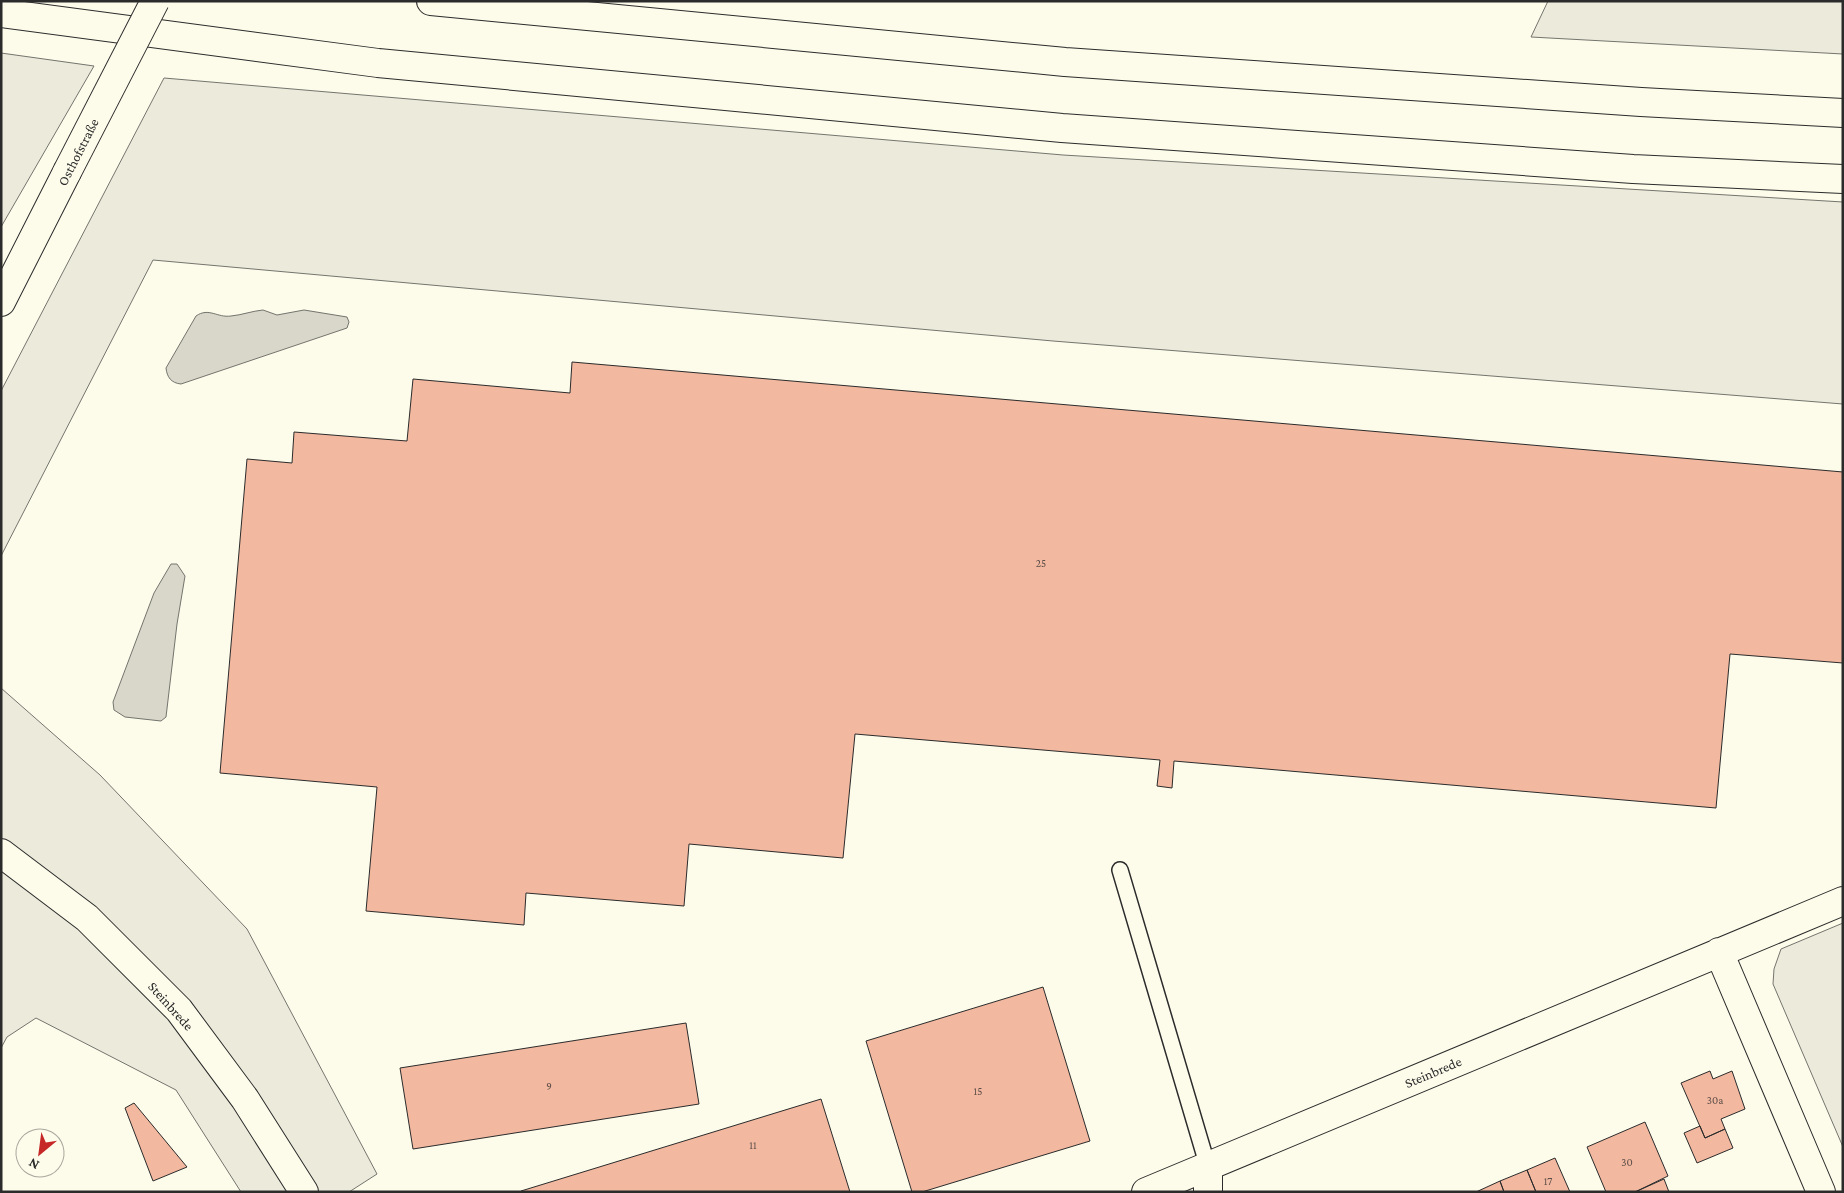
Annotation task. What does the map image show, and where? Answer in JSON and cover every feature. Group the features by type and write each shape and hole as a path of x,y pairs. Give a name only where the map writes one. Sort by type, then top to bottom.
{"main road":[{"name":"Osthofstraße","path":"1,302 155,1"},
{"path":"431,1 1065,62 1641,102 1843,113"},
{"path":"1,13 378,63 1052,127 1633,169 1843,179"},
{"name":"Steinbrede","path":"1,853 87,918 179,1010 245,1099 304,1192"},
{"name":"Steinbrede","path":"1146,1192 1208,1179 1719,952 1843,901"},
{"path":"1719,952 1821,1192"}],"lane":[{"path":"1120,870 1208,1179"}],"shaded area":[{"path":"1548,1 1843,1 1843,54 1531,37"},
{"path":"1,53 94,66 1,227"},
{"path":"164,78 1063,155 1843,202 1843,404 1053,341 153,260 1,556 1,391"},
{"path":"263,310 277,315 304,310 347,317 349,322 347,328 181,384 170,379 166,368 196,316 205,312 231,316"},
{"path":"171,564 177,564 185,576 177,624 166,717 161,721 125,717 114,710 113,702 154,593"},
{"path":"1,688 100,775 247,929 377,1174 349,1192 241,1192 176,1090 36,1018 7,1037 1,1048"},
{"path":"1843,923 1843,1147 1773,984 1774,969 1781,949"}],"building":[{"path":"572,362 1843,472 1843,663 1730,654 1716,808 1174,761 1172,788 1157,786 1160,760 855,734 843,858 689,844 684,906 526,893 524,925 366,911 377,787 220,773 247,459 292,463 294,432 407,441 413,379 570,393"},
{"path":"1043,987 1090,1141 922,1192 912,1192 866,1041"},
{"path":"686,1023 699,1104 413,1149 400,1068"},
{"path":"1710,1071 1713,1079 1732,1071 1745,1109 1721,1119 1725,1129 1705,1138 1681,1083"},
{"path":"821,1099 850,1192 521,1192 521,1191"},
{"path":"134,1103 187,1167 153,1181 125,1108"},
{"path":"1645,1122 1668,1176 1635,1192 1606,1192 1587,1147"},
{"path":"1700,1126 1705,1138 1725,1129 1733,1148 1697,1163 1684,1133"},
{"path":"1555,1158 1570,1192 1536,1192 1527,1170"},
{"path":"1527,1170 1536,1192 1504,1192 1500,1181"},
{"path":"1664,1179 1669,1192 1635,1192"},
{"path":"1500,1181 1504,1192 1476,1192"}]}
